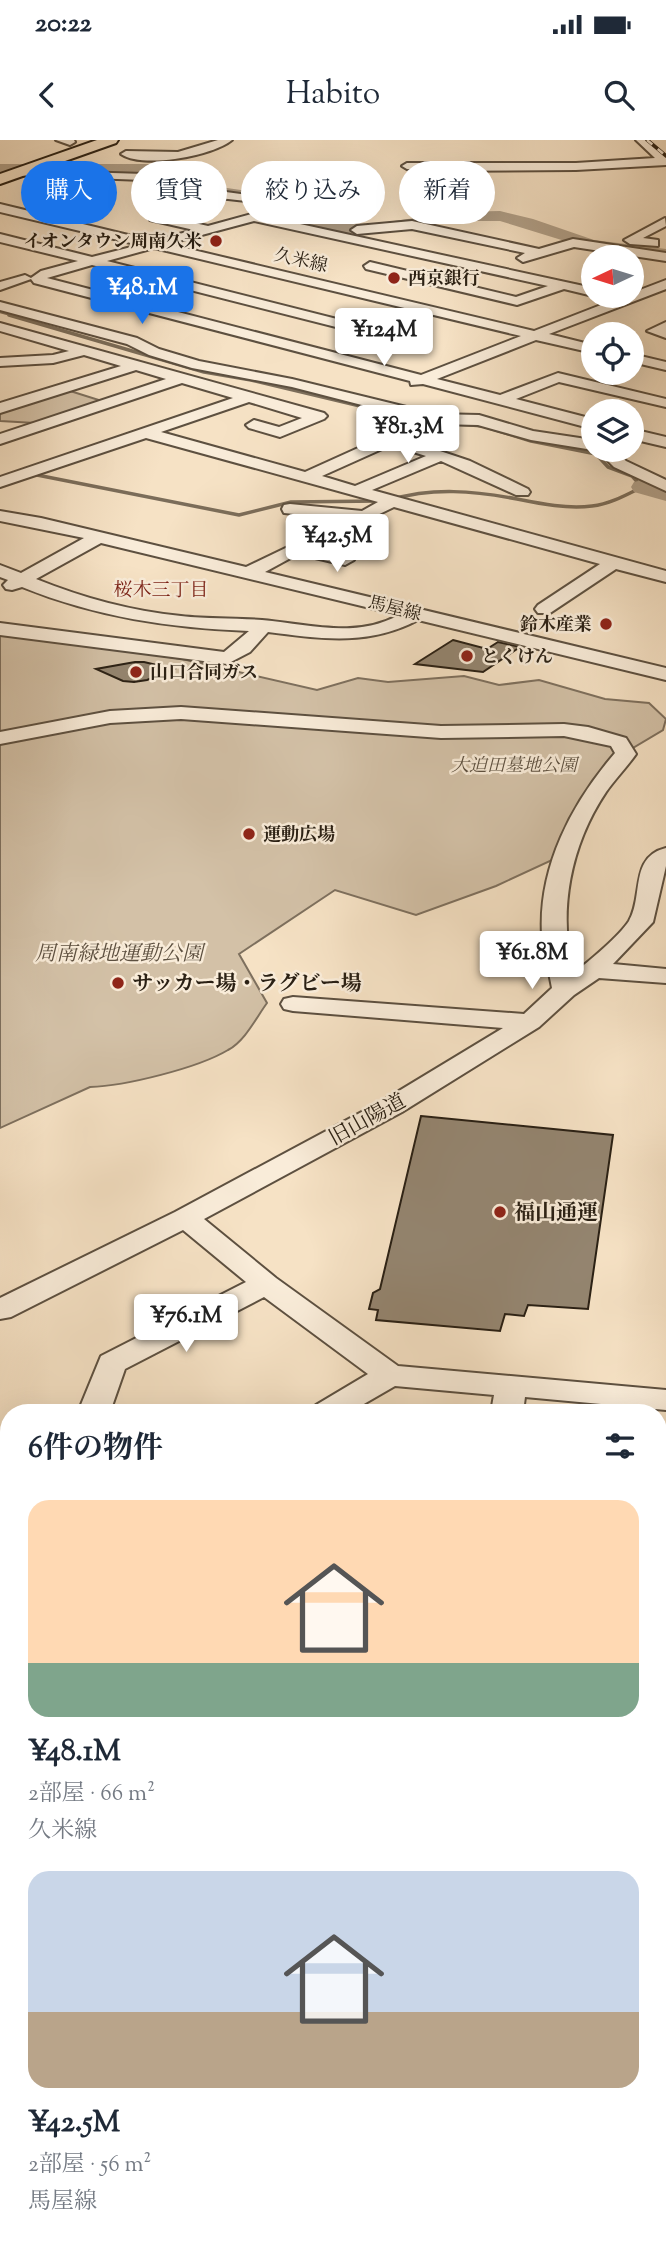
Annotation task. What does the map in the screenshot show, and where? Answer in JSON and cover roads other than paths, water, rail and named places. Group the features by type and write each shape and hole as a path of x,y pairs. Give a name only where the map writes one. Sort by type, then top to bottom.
{"highway":[{"path":"36,161 73,140"},
{"path":"0,173 73,140"},
{"path":"41,161 99,140"},
{"path":"44,161 111,140"},
{"path":"0,173 21,168"}],"street":[{"path":"126,154 188,155 206,151 228,140"},
{"path":"641,140 665,161"},
{"path":"495,166 590,167 665,161"},
{"path":"117,174 144,177 180,190 241,197"},
{"path":"208,230 154,217 232,195"},
{"name":"久米線","path":"0,208 581,346"},
{"path":"241,221 37,278 581,421"},
{"path":"665,222 630,240 666,247"},
{"path":"286,224 581,289"},
{"path":"336,235 355,230 412,225 540,253"},
{"path":"0,238 407,341 350,361"},
{"path":"491,269 573,243 583,245"},
{"path":"644,258 666,247"},
{"path":"13,256 39,249"},
{"path":"411,252 365,268 517,301 581,279"},
{"path":"644,255 666,257"},
{"path":"524,277 548,269"},
{"path":"195,321 337,276"},
{"path":"0,286 25,279"},
{"path":"644,293 666,284"},
{"path":"644,302 653,304"},
{"path":"25,334 126,303"},
{"path":"0,306 132,341 154,352 211,368 292,383 435,419 479,420 531,435 581,442"},
{"path":"368,402 606,308"},
{"path":"666,326 654,331 666,334"},
{"path":"0,327 316,417"},
{"path":"0,439 285,345"},
{"path":"0,362 53,359 85,352"},
{"path":"644,361 666,366"},
{"path":"0,408 138,365"},
{"path":"501,400 558,377 666,404"},
{"path":"0,482 292,383"},
{"path":"66,386 112,401"},
{"path":"254,425 280,432 338,409"},
{"path":"306,478 435,419"},
{"path":"0,424 35,427 59,433"},
{"path":"556,439 581,429"},
{"path":"147,433 664,575"},
{"path":"644,436 666,442"},
{"path":"390,439 464,464 522,492"},
{"path":"83,440 107,446"},
{"path":"356,492 438,457"},
{"path":"618,462 666,486"},
{"path":"290,509 365,516 393,501"},
{"name":"馬屋線","path":"0,516 99,537 666,674"},
{"path":"0,591 99,537"},
{"path":"249,573 296,548 345,560"},
{"path":"544,609 613,563"},
{"path":"0,570 23,578 52,594 132,615 175,621 351,635 395,627 417,613"},
{"path":"0,629 226,658 243,648 264,626"},
{"path":"0,738 110,717 181,713 441,732 565,730 619,742 626,754 612,768 583,812 568,841 558,888 554,934 565,990"},
{"name":"旧山陽道","path":"0,1310 185,1218 393,1106 530,1022 565,990 594,971 641,922 654,864 666,855"},
{"path":"594,971 666,976"},
{"path":"293,1004 530,1022"},
{"path":"185,1218 266,1284 390,1375 509,1399 666,1401"},
{"path":"97,1404 112,1363 266,1284"},
{"path":"341,1404 390,1375"}],"waterway":[{"path":"0,169 151,169 199,189 268,199 330,228 373,229 457,217 500,216 528,222 594,245 666,254"},
{"path":"0,312 15,316"},
{"path":"9,315 204,372 251,380 427,422"},
{"path":"390,500 422,493 453,492 485,494 554,506 583,507 612,501 642,487 632,476 608,467 596,454 531,441 483,426 458,424"},
{"path":"37,475 239,515 291,502 379,501"},
{"path":"642,487 666,494"}],"railway":[{"path":"647,140 666,156"}],"place":[{"name":"イオンタウン周南久米","path":"216,241"},
{"name":"西京銀行","path":"394,278"},
{"name":"鈴木産業","path":"606,624"},
{"name":"とくけん","path":"467,656"},
{"name":"山口合同ガス","path":"136,672"},
{"name":"運動広場","path":"249,834"},
{"name":"サッカー場・ラグビー場","path":"118,983"},
{"name":"福山通運","path":"500,1212"}],"district":[{"name":"桜木三丁目","path":"161,589"}],"park label":[{"name":"大迫田墓地公園","path":"514,765"},
{"name":"周南緑地運動公園","path":"119,953"}]}
